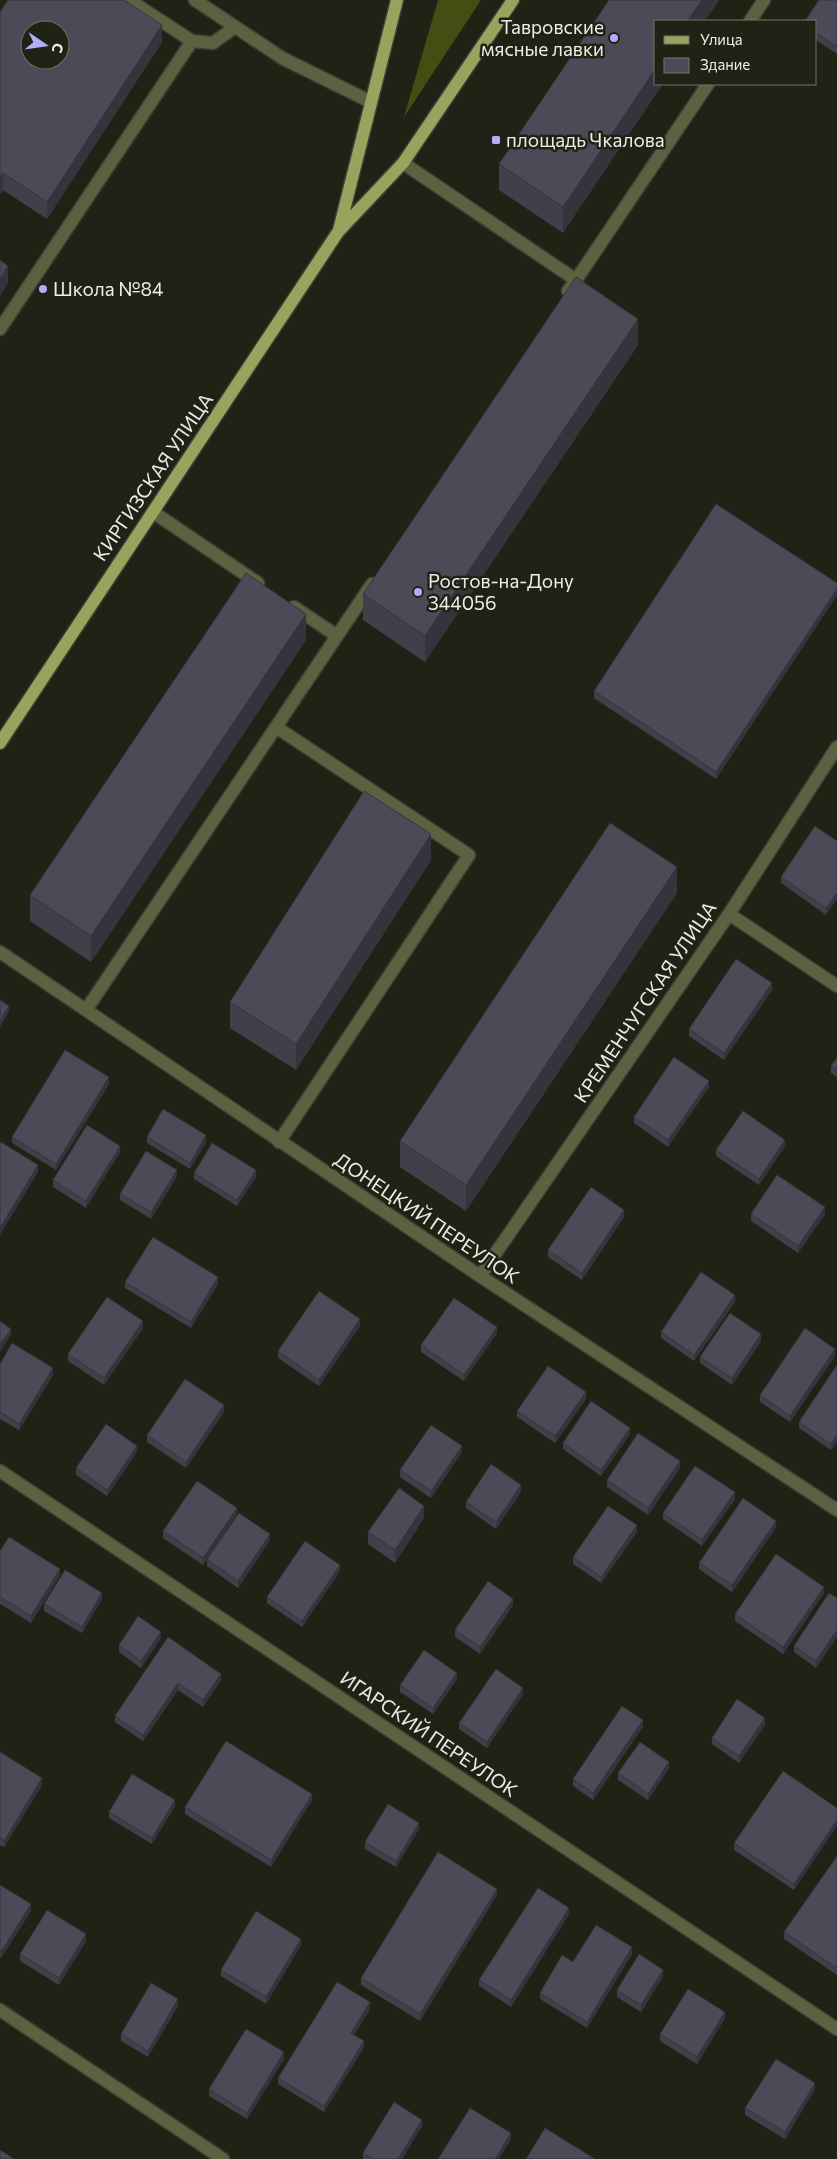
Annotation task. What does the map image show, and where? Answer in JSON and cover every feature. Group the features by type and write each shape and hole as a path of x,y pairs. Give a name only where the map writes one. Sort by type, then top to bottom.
{"main road":[{"name":"КИРГИЗСКАЯ УЛИЦА","path":"338,232 397,0"},
{"name":"КИРГИЗСКАЯ УЛИЦА","path":"0,742 338,232 403,163 514,0"}],"street":[{"path":"128,0 192,41 213,43 235,27"},
{"path":"195,0 282,58 371,102"},
{"path":"751,20 764,0"},
{"path":"0,328 192,41"},
{"path":"560,304 707,85"},
{"path":"403,163 576,280"},
{"path":"153,512 265,588"},
{"path":"86,1010 381,570"},
{"path":"281,598 337,636"},
{"path":"276,727 469,855 279,1142"},
{"name":"КРЕМЕНЧУГСКАЯ УЛИЦА","path":"480,1276 729,914 837,747"},
{"path":"729,914 837,986"},
{"name":"ДОНЕЦКИЙ ПЕРЕУЛОК","path":"0,952 279,1142 837,1510"},
{"name":"ИГАРСКИЙ ПЕРЕУЛОК","path":"0,1471 837,2029"},
{"path":"0,2010 223,2159"}],"green space":[{"path":"438,0 481,0 404,117"}],"building":[{"path":"8,0 124,0 162,25 47,202 3,173 0,177 0,12"},
{"path":"609,0 702,0 688,20 654,20 654,71 563,207 499,164"},
{"path":"819,0 837,0 837,47 817,34 817,20 806,20"},
{"path":"0,260 8,266 0,279"},
{"path":"576,277 638,319 425,636 363,594"},
{"path":"716,504 837,583 837,589 716,772 594,691"},
{"path":"246,573 306,614 91,936 30,895"},
{"path":"364,791 431,834 296,1044 230,1002"},
{"path":"610,823 677,867 466,1185 400,1141"},
{"path":"815,826 837,841 837,893 826,908 781,877"},
{"path":"736,959 772,983 724,1053 689,1029"},
{"path":"0,1000 9,1006 0,1021"},
{"path":"65,1050 109,1077 56,1164 12,1137"},
{"path":"674,1057 709,1081 668,1140 634,1117"},
{"path":"837,1058 837,1070 831,1066"},
{"path":"163,1109 206,1135 190,1163 147,1137"},
{"path":"743,1111 785,1140 759,1179 716,1150"},
{"path":"87,1125 120,1146 86,1201 53,1180"},
{"path":"1,1142 38,1165 0,1228 0,1144"},
{"path":"212,1143 256,1170 237,1200 194,1173"},
{"path":"146,1151 177,1170 151,1212 120,1194"},
{"path":"777,1175 825,1207 798,1246 751,1214"},
{"path":"591,1187 624,1210 582,1273 548,1250"},
{"path":"153,1237 218,1277 191,1322 125,1282"},
{"path":"701,1272 735,1295 694,1355 661,1332"},
{"path":"319,1291 360,1319 319,1380 278,1351"},
{"path":"107,1297 143,1321 104,1378 68,1354"},
{"path":"454,1298 497,1327 464,1375 421,1345"},
{"path":"730,1313 761,1334 732,1378 700,1357"},
{"path":"0,1321 11,1329 0,1345"},
{"path":"805,1328 835,1349 790,1416 760,1395"},
{"path":"12,1343 53,1368 19,1424 0,1412 0,1364"},
{"path":"837,1365 837,1435 831,1444 799,1422"},
{"path":"548,1366 586,1392 555,1436 517,1411"},
{"path":"185,1379 224,1405 186,1462 147,1435"},
{"path":"591,1401 630,1428 601,1470 563,1443"},
{"path":"106,1424 137,1446 107,1490 76,1468"},
{"path":"431,1425 462,1446 431,1491 400,1470"},
{"path":"638,1433 680,1461 648,1508 607,1480"},
{"path":"491,1464 521,1485 496,1522 466,1502"},
{"path":"695,1466 735,1492 702,1540 663,1513"},
{"path":"197,1481 237,1508 203,1558 163,1531"},
{"path":"399,1488 424,1506 395,1550 368,1532"},
{"path":"743,1498 776,1521 732,1585 699,1563"},
{"path":"608,1506 637,1525 601,1577 573,1557"},
{"path":"239,1513 270,1534 238,1581 207,1559"},
{"path":"9,1537 60,1569 31,1616 0,1597 0,1551"},
{"path":"305,1541 340,1565 302,1621 267,1597"},
{"path":"776,1554 824,1587 783,1647 735,1614"},
{"path":"65,1570 102,1593 82,1627 44,1604"},
{"path":"488,1581 513,1599 480,1647 455,1630"},
{"path":"829,1593 837,1598 837,1630 816,1661 794,1646"},
{"path":"138,1616 161,1632 141,1661 119,1645"},
{"path":"168,1637 221,1674 203,1700 178,1683 143,1735 115,1716"},
{"path":"424,1650 457,1673 433,1708 400,1685"},
{"path":"496,1669 523,1688 487,1742 459,1723"},
{"path":"737,1699 765,1718 739,1756 712,1738"},
{"path":"622,1706 643,1720 593,1793 573,1779"},
{"path":"226,1741 312,1794 271,1860 185,1807"},
{"path":"640,1742 669,1762 648,1794 618,1773"},
{"path":"0,1752 42,1778 4,1841 0,1838"},
{"path":"783,1771 837,1808 837,1820 794,1884 734,1843"},
{"path":"132,1774 175,1800 152,1838 109,1812"},
{"path":"388,1804 419,1823 396,1861 365,1842"},
{"path":"438,1852 497,1889 420,2014 361,1978"},
{"path":"837,1856 837,1968 784,1932"},
{"path":"0,1885 31,1904 1,1952 0,1951"},
{"path":"538,1888 569,1908 511,2000 479,1980"},
{"path":"47,1910 86,1934 59,1978 20,1954"},
{"path":"256,1911 301,1939 266,1997 221,1970"},
{"path":"596,1925 632,1947 587,2022 540,1993 562,1955 573,1962"},
{"path":"639,1954 663,1970 641,2005 617,1990"},
{"path":"337,1982 370,2002 351,2033 364,2041 324,2106 278,2078"},
{"path":"151,1983 178,1999 148,2051 121,2034"},
{"path":"688,1989 725,2012 697,2057 660,2034"},
{"path":"246,2029 284,2052 247,2113 209,2089"},
{"path":"776,2059 815,2083 785,2132 745,2108"},
{"path":"394,2102 422,2120 398,2159 373,2159 363,2153"},
{"path":"470,2108 511,2133 495,2159 438,2159"},
{"path":"545,2128 595,2159 526,2159"},
{"path":"0,2150 14,2159 0,2159"}],"place":[{"name":"Тавровские мясные лавки","path":"614,38"},
{"name":"площадь Чкалова","path":"496,140"},
{"name":"Школа №84","path":"43,289"},
{"name":"Ростов-на-Дону 344056","path":"418,592"}]}
